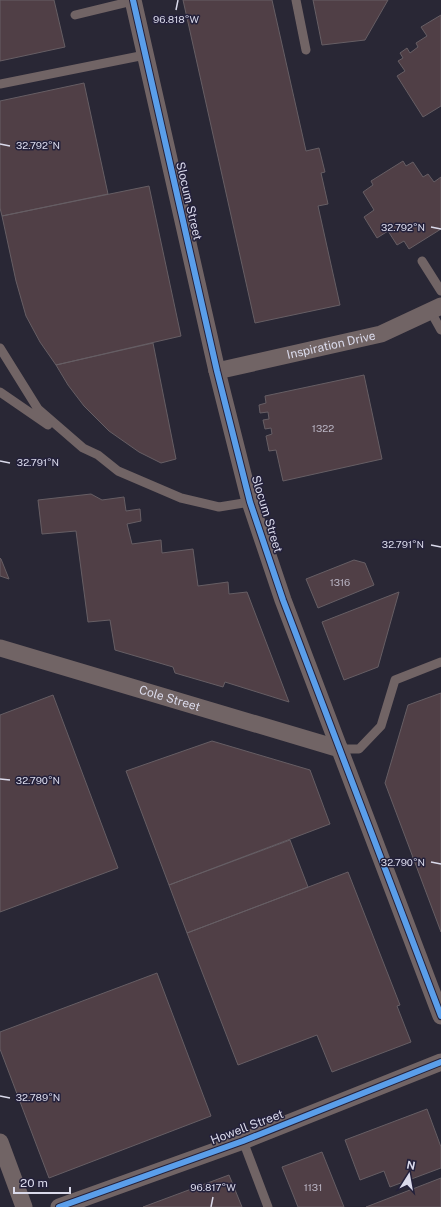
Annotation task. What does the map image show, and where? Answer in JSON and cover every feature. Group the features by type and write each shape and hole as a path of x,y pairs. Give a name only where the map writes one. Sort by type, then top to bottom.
{"street":[{"name":"Slocum Street","path":"133,1 217,371 250,502 283,600 441,1016"},
{"name":"Inspiration Drive","path":"217,371 381,334 436,309"},
{"name":"Cole Street","path":"0,648 340,749"},
{"name":"Howell Street","path":"59,1207 243,1141 441,1062"},
{"path":"0,1142 24,1207"}],"lane":[{"path":"296,0 306,50"},
{"path":"75,15 133,1"},
{"path":"0,84 145,55"},
{"path":"422,261 441,291"},
{"path":"436,309 441,330"},
{"path":"0,348 38,409 83,448"},
{"path":"0,392 83,448 98,455 118,471 182,498 219,507 250,502"},
{"path":"340,749 359,749 381,726 395,680 441,662"},
{"path":"243,1141 268,1207"}],"building":[{"path":"0,0 54,0 65,47 0,61"},
{"path":"183,0 272,0 306,151 319,148 325,172 321,173 328,204 318,206 340,305 255,323"},
{"path":"313,0 388,0 365,40 322,45"},
{"path":"441,15 441,106 423,117 397,76 405,71 398,61 403,58 400,53 407,48 410,53 418,47 416,43 427,36 421,27"},
{"path":"84,83 108,194 2,216 0,208 0,101"},
{"path":"403,161 406,166 413,162 423,177 428,174 434,182 441,177 441,229 409,249 404,241 397,245 388,231 377,238 364,217 374,210 363,192 373,185 371,181"},
{"path":"149,186 181,336 56,365 40,342 26,316 16,281 2,216"},
{"path":"153,343 176,459 161,463 139,452 109,431 84,406 68,385 56,365"},
{"path":"364,375 382,459 283,481 276,450 269,451 266,436 272,434 271,428 265,429 263,420 269,419 268,412 260,413 259,405 266,403 265,396"},
{"path":"91,494 102,500 124,497 126,511 140,509 141,521 127,524 132,544 161,540 162,553 193,549 198,586 228,582 229,594 247,592 289,702 225,682 223,687 175,673 173,667 115,650 110,620 88,622 76,531 42,534 38,500"},
{"path":"0,558 1,559 9,579 0,576"},
{"path":"354,560 365,563 374,585 318,608 306,579"},
{"path":"399,592 378,667 344,680 322,622"},
{"path":"441,693 441,932 385,783 408,705"},
{"path":"53,695 118,868 0,912 0,715"},
{"path":"212,741 310,770 330,824 169,885 126,771"},
{"path":"290,840 308,887 187,933 169,885"},
{"path":"348,872 400,1005 397,1006 411,1042 332,1072 317,1035 238,1065 187,933"},
{"path":"157,973 211,1116 49,1178 0,1049 0,1032"},
{"path":"427,1109 441,1147 441,1168 390,1187 384,1171 360,1180 345,1140"},
{"path":"322,1152 344,1207 298,1207 282,1167"},
{"path":"229,1175 242,1207 143,1207"},
{"path":"441,1178 441,1207 366,1207"}],"cycle path":[{"path":"133,0 217,371 250,502 283,600 441,1016"},
{"path":"59,1207 243,1141 441,1062"}]}
